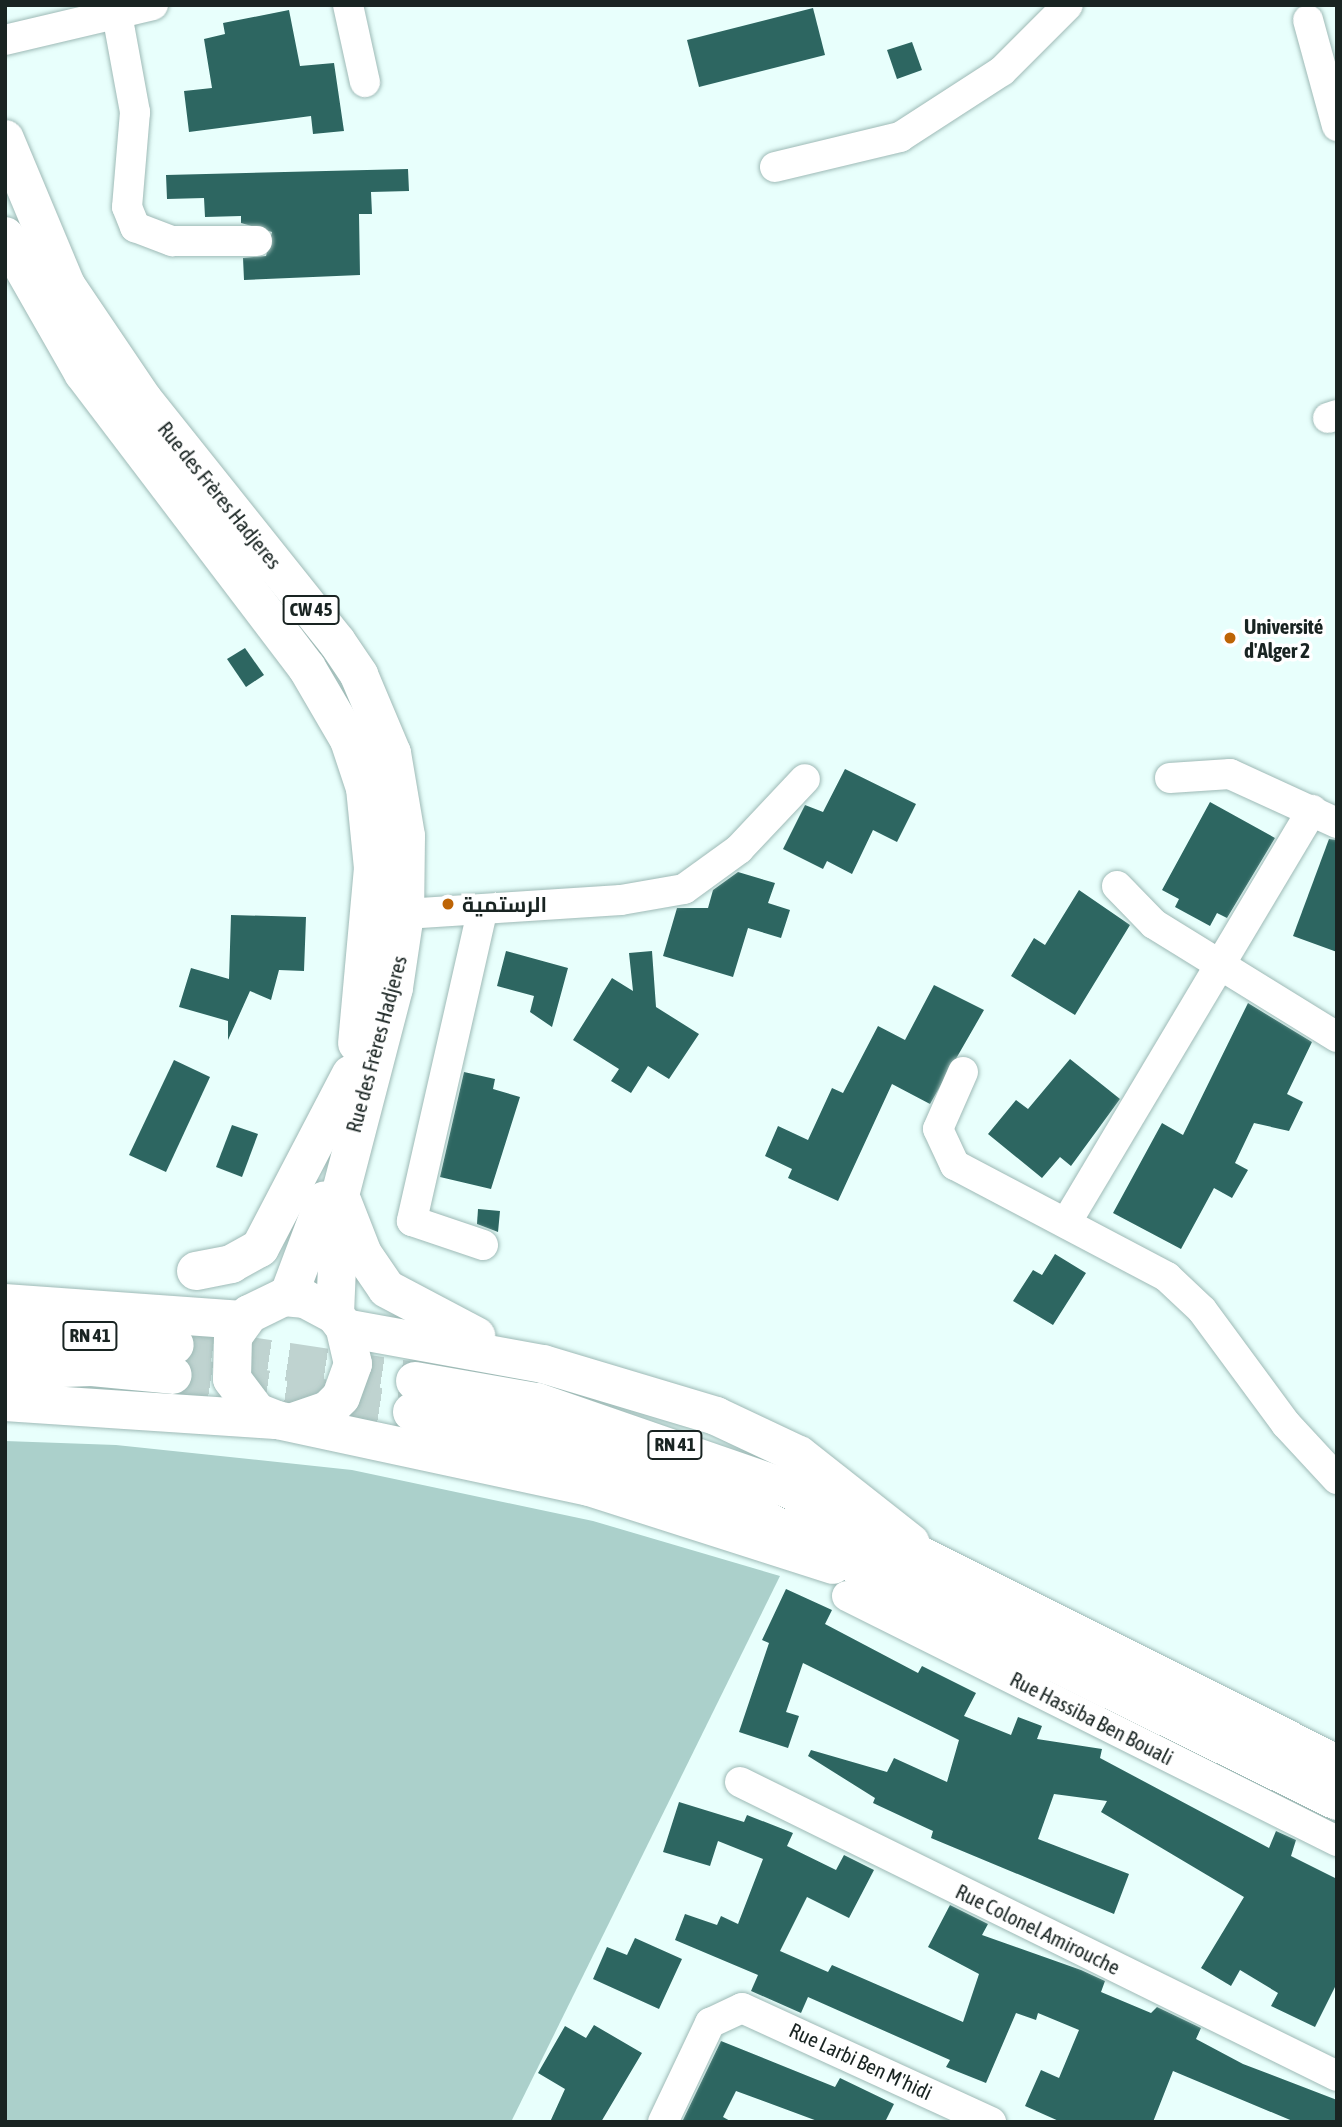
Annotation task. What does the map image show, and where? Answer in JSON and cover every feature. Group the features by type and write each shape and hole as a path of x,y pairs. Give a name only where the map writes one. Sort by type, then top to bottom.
{"main road":[{"name":"Rue des Frères Hadjeres","path":"5,139 66,285 103,344 359,675 392,753 401,795 405,914 394,988 349,1144 340,1195 340,1322"},
{"path":"5,236 83,373 307,668 349,740 365,788 373,868 371,946 352,1072 322,1206 288,1297"},
{"path":"196,1271 231,1264 260,1248 352,1072"},
{"path":"340,1195 363,1254 387,1289 429,1316 542,1364"},
{"path":"288,1297 321,1304 340,1322 354,1364 341,1397 328,1410 285,1421 242,1397 232,1379 231,1348 244,1320 265,1303 288,1297"},
{"path":"5,1303 244,1320"},
{"path":"340,1322 542,1364 716,1416 799,1455 921,1551"},
{"name":"RN 41","path":"5,1334 174,1360 92,1367 5,1370"},
{"name":"RN 41","path":"1337,1764 921,1551 788,1489 621,1427 537,1402 414,1397 526,1436 676,1482 786,1527 1337,1801"},
{"path":"5,1402 285,1421 589,1487 894,1582"}],"street":[{"path":"5,40 153,5"},
{"path":"348,5 365,82"},
{"path":"775,167 900,137 1002,71 1068,5"},
{"path":"117,13 135,112 127,207 135,227 172,241 257,241"},
{"path":"1304,13 1337,32"},
{"path":"1304,13 1337,126"},
{"path":"1066,1223 1219,967 1324,816 1230,774 1170,778"},
{"path":"405,914 482,912 684,889 739,849 805,779"},
{"path":"1117,886 1142,915 1219,967 1337,1037"},
{"path":"482,912 412,1221 483,1245"},
{"path":"963,1072 940,1115 946,1155 967,1172 1147,1264 1185,1293 1337,1479"},
{"name":"Rue Hassiba Ben Bouali","path":"847,1596 1337,1841"},
{"name":"Rue Colonel Amirouche","path":"740,1782 1337,2076"},
{"name":"Rue Larbi Ben M'hidi","path":"663,2122 710,2023 730,2010 754,2011 991,2122"}],"shaded area":[{"path":"5,1441 116,1445 352,1470 593,1521 780,1576 511,2122 5,2122"}],"building":[{"path":"813,8 825,55 699,87 687,40"},
{"path":"289,10 300,66 334,63 344,131 313,134 311,116 189,132 184,91 212,88 204,39 225,34 223,23"},
{"path":"912,42 922,70 897,79 887,50"},
{"path":"408,169 409,191 371,192 372,214 359,214 360,275 244,280 243,258 266,256 272,232 241,223 241,216 205,217 204,198 167,199 166,175"},
{"path":"245,648 264,675 246,687 227,659"},
{"path":"845,769 916,804 897,842 873,830 852,874 827,861 823,869 783,849 805,805 823,812"},
{"path":"1210,802 1275,838 1227,918 1217,913 1210,926 1175,907 1179,899 1162,890"},
{"path":"1329,839 1337,840 1337,952 1293,936"},
{"path":"738,872 775,883 768,903 790,910 781,938 748,928 733,977 663,956 677,908 708,908 713,890"},
{"path":"1079,890 1130,925 1075,1015 1011,976 1034,938 1045,945"},
{"path":"231,915 306,917 304,971 279,970 271,1000 250,991 228,1040 228,1021 179,1007 191,968 229,979"},
{"path":"506,951 568,968 552,1027 530,1012 534,996 497,986"},
{"path":"652,951 656,1007 699,1034 669,1079 648,1066 631,1093 611,1081 619,1069 573,1040 612,978 633,991 629,953"},
{"path":"934,985 984,1010 930,1104 892,1084 838,1201 788,1178 792,1169 765,1156 778,1126 808,1140 832,1088 843,1093 878,1026 905,1040"},
{"path":"1248,1003 1312,1042 1287,1094 1303,1102 1289,1131 1254,1123 1235,1163 1248,1170 1232,1198 1214,1188 1181,1249 1113,1213 1162,1123 1183,1135"},
{"path":"1070,1059 1120,1099 1071,1166 1060,1157 1042,1178 988,1134 1016,1100 1028,1109"},
{"path":"174,1060 210,1077 166,1172 129,1155"},
{"path":"464,1072 495,1079 493,1089 520,1097 491,1189 440,1177"},
{"path":"232,1125 258,1134 242,1177 216,1167"},
{"path":"478,1209 500,1211 498,1232 477,1224"},
{"path":"1055,1254 1086,1273 1053,1325 1013,1301 1033,1270 1042,1275"},
{"path":"786,1589 832,1610 825,1624 918,1673 922,1666 976,1693 964,1716 1011,1735 1018,1717 1042,1726 1037,1739 1102,1749 1100,1758 1269,1848 1276,1831 1296,1840 1291,1856 1337,1879 1337,1983 1315,2027 1271,2006 1278,1993 1240,1970 1231,1986 1201,1968 1244,1897 1101,1812 1107,1801 1054,1794 1038,1839 1129,1874 1114,1914 931,1838 933,1831 873,1803 875,1798 808,1756 811,1750 887,1772 894,1758 947,1782 959,1740 803,1663 786,1712 799,1716 788,1748 739,1732 769,1643 762,1640"},
{"path":"679,1802 744,1822 747,1815 793,1833 787,1846 836,1870 844,1855 874,1870 849,1918 807,1897 780,1951 828,1972 832,1965 963,2022 979,1974 928,1947 950,1905 988,1924 982,1935 1105,1981 1101,1992 1151,2013 1157,2007 1201,2028 1196,2039 1243,2064 1337,2100 1337,2122 1295,2122 1173,2071 1153,2122 1061,2122 1025,2106 1041,2070 1059,2078 1079,2030 1038,2013 1036,2020 1016,2013 986,2083 946,2067 950,2060 808,1997 801,2013 751,1991 758,1975 675,1940 685,1914 717,1925 721,1916 738,1924 763,1859 718,1841 710,1866 663,1852"},
{"path":"635,1938 682,1959 659,2009 593,1979 607,1947 627,1955"},
{"path":"594,2025 642,2053 601,2122 550,2122 565,2089 538,2073 565,2026 586,2038"},
{"path":"721,2041 835,2087 840,2078 894,2104 885,2122 820,2122 736,2091 723,2117 732,2122 682,2122"}],"tunnel":[{"path":"175,1345 415,1381"},
{"path":"173,1375 412,1412"}],"place":[{"name":"Université d'Alger 2","path":"1230,638"},
{"name":"الرستمية","path":"448,904"}]}
